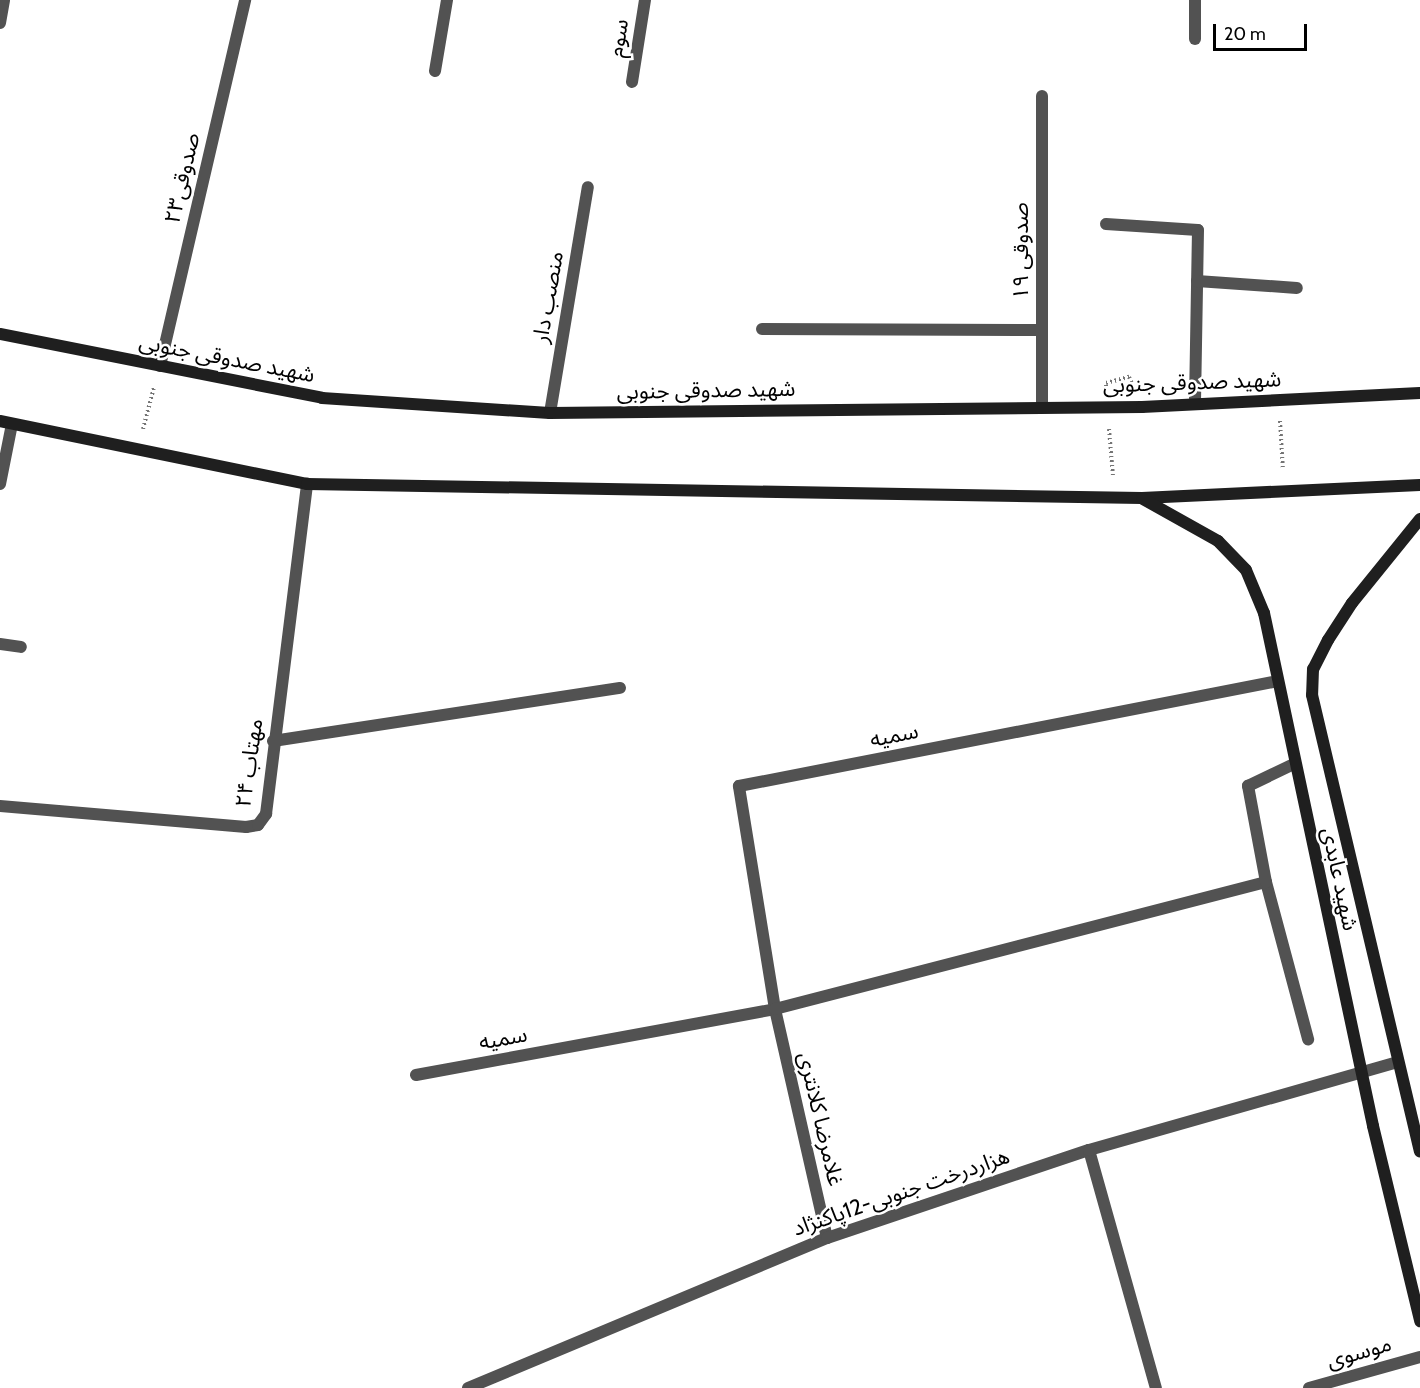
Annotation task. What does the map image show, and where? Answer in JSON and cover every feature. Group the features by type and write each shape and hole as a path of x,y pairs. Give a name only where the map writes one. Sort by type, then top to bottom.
{"main road":[{"name":"شهید صدوقی جنوبی","path":"0,334 322,398 550,413 1195,404 1420,393"},
{"path":"6,422 307,484 1142,498 1420,485"},
{"name":"شهید عابدی","path":"1142,498 1218,541 1246,570 1264,613 1361,1074 1420,1322"},
{"name":"شهید عابدی","path":"1420,519 1352,603 1328,640 1313,669 1311,695 1420,1151"}],"street":[{"path":"0,23 4,0"},
{"name":"صدوقی۲۳","path":"160,366 245,0"},
{"path":"435,71 447,0"},
{"name":"سوم","path":"632,82 645,0"},
{"path":"1195,0 1195,39"},
{"name":"صدوقی ۱۹","path":"1042,96 1042,406"},
{"name":"منصب دار","path":"550,413 588,187"},
{"path":"1106,224 1198,230 1195,404"},
{"path":"1197,281 1297,288"},
{"path":"762,328 1042,330"},
{"path":"0,484 6,422"},
{"name":"مهتاب ۲۴","path":"0,807 246,827 258,825 266,814 273,741 307,484"},
{"path":"0,644 21,647"},
{"name":"سمیه","path":"775,1009 739,786 1278,681"},
{"path":"273,741 620,688"},
{"path":"1294,764 1248,786 1266,882 1308,1039"},
{"name":"سمیه","path":"416,1075 775,1009 1266,882"},
{"name":"غلامرضا کلانتری","path":"775,1009 827,1238"},
{"name":"هزاردرخت جنوبی-12پاکنژاد","path":"468,1388 827,1238 1089,1149 1398,1062"},
{"path":"1089,1149 1156,1388"},
{"name":"موسوی","path":"1309,1388 1420,1357"}],"path":[{"path":"138,450 160,366"},
{"path":"1107,394 1106,383 1129,377"},
{"path":"1278,400 1285,492"},
{"path":"1108,417 1114,484"}]}
